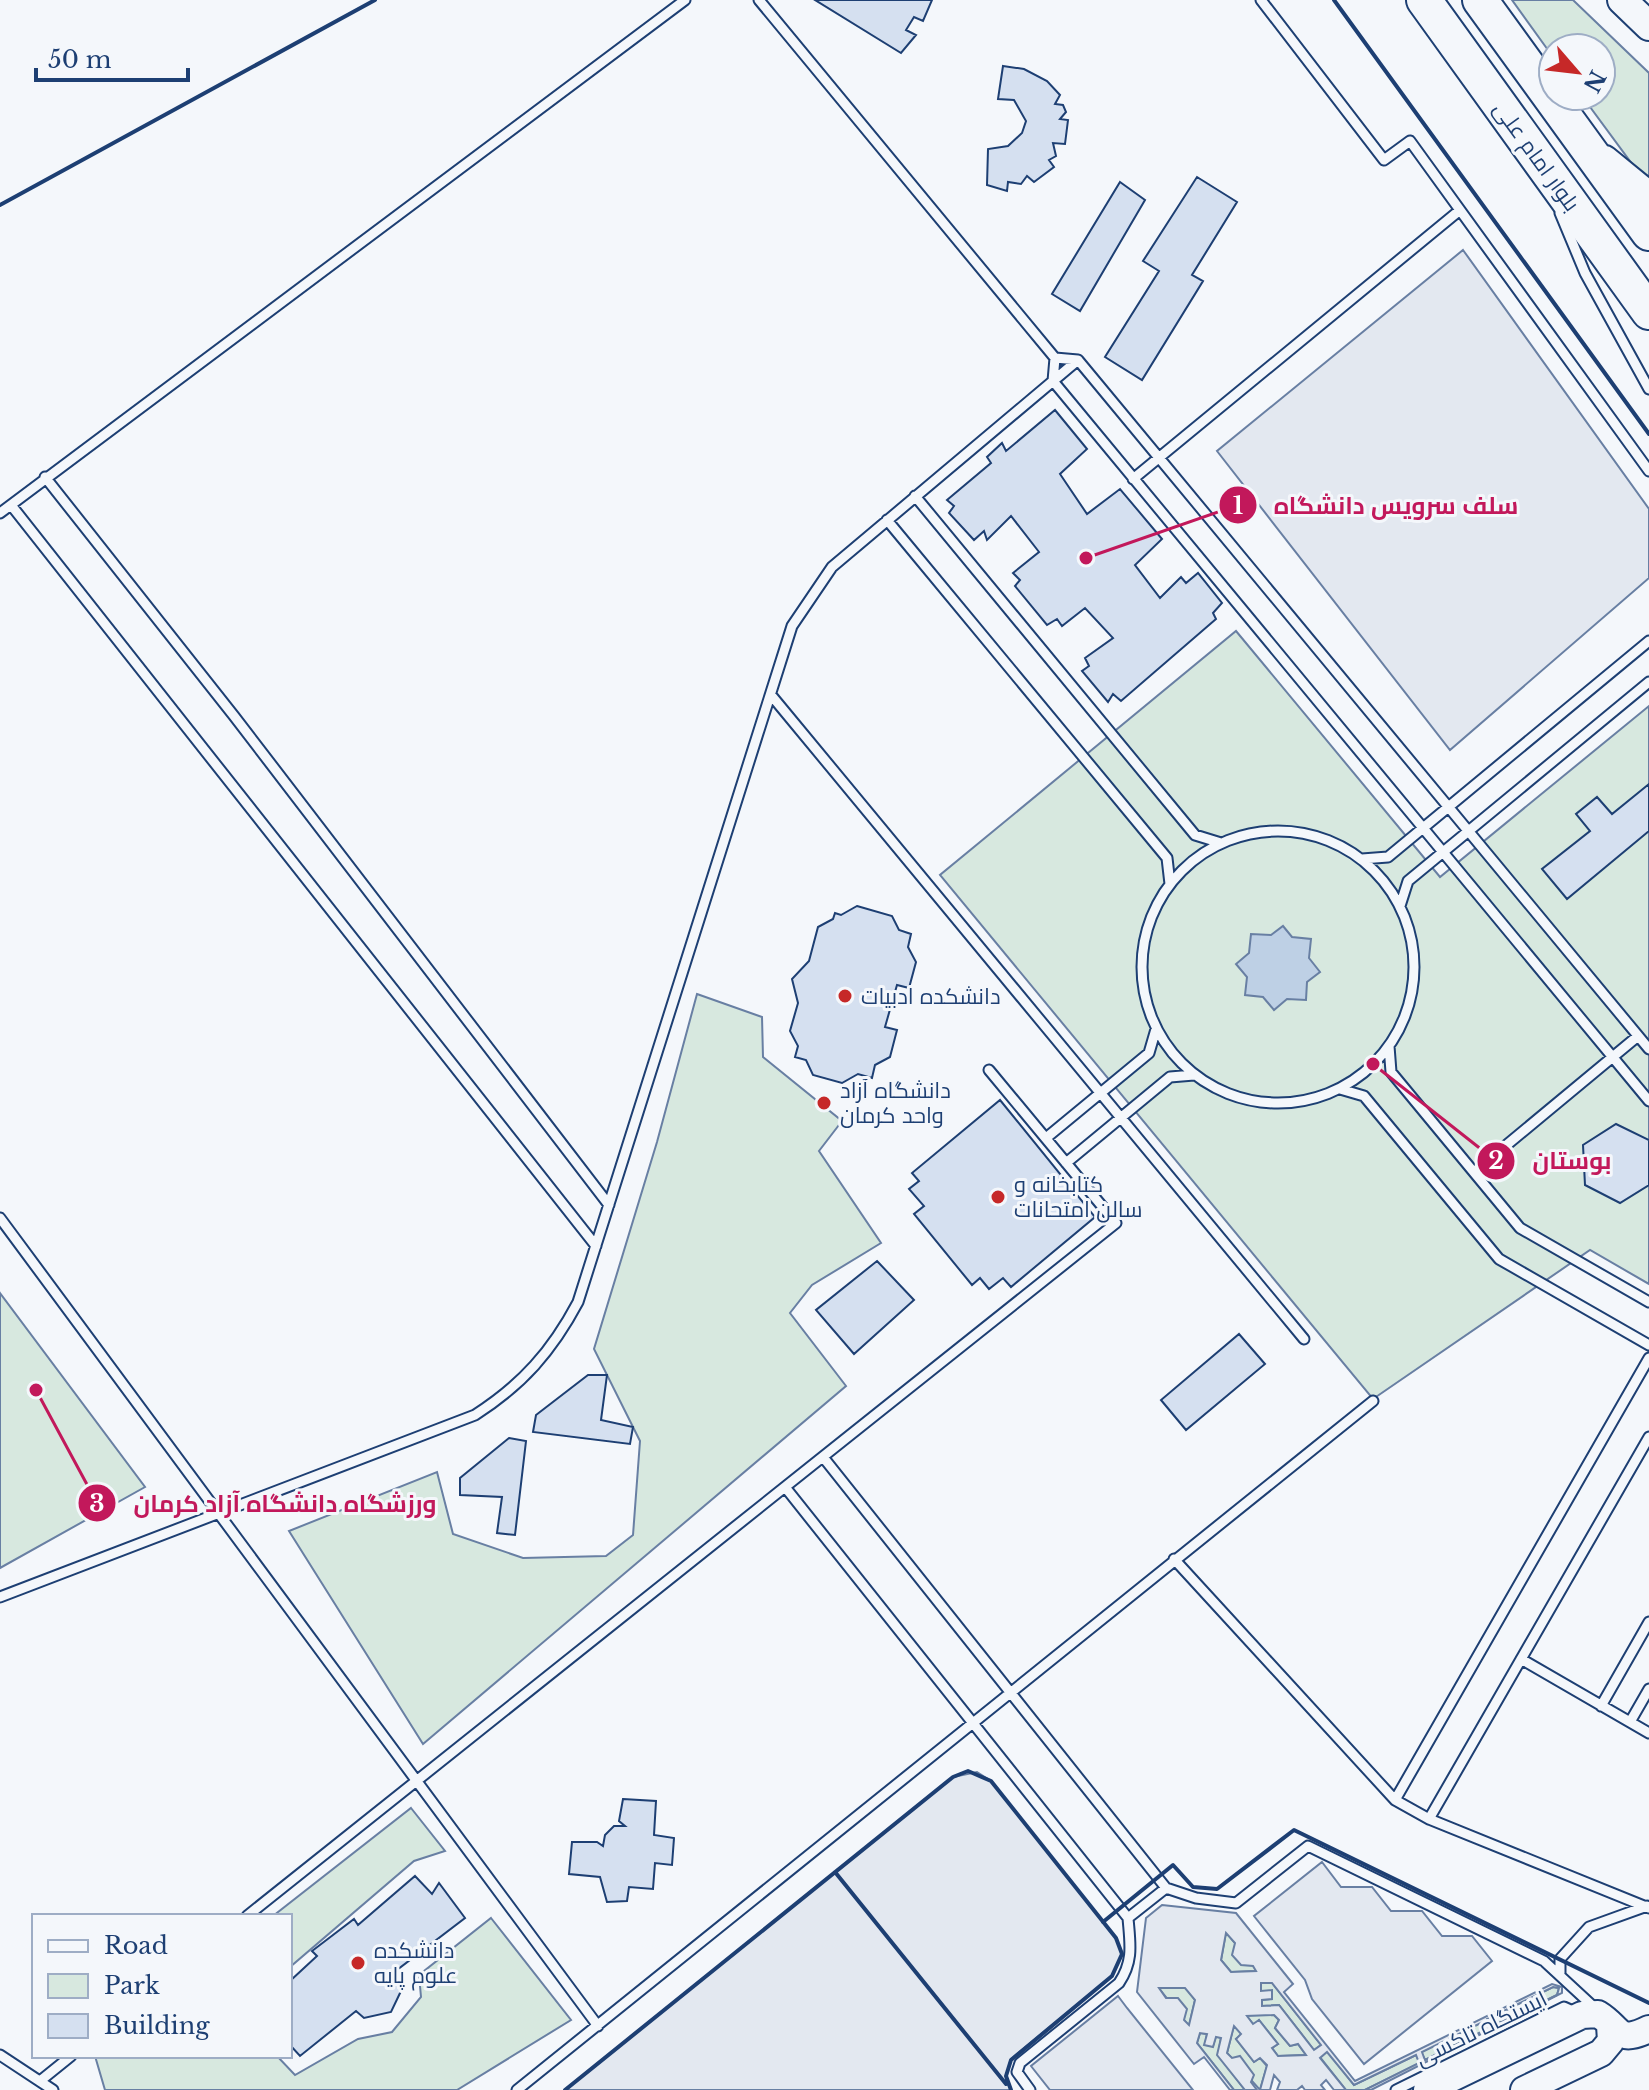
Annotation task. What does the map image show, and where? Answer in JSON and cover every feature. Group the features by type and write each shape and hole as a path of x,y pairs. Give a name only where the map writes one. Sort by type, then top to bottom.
{"highway":[{"name":"بلوار امام علی","path":"1424,0 1649,312"},
{"name":"بلوار امام علی","path":"1480,0 1649,233"}],"main road":[{"path":"1622,0 1649,26"}],"street":[{"path":"1575,134 1649,195"},
{"path":"1599,2019 1622,2035 1631,2036 1649,2029"},
{"path":"1427,2090 1599,2019"},
{"path":"1524,2090 1607,2048 1612,2033 1599,2019"}],"lane":[{"path":"0,513 685,0"},
{"path":"759,0 1055,358 1053,381 1649,1101"},
{"path":"1261,0 1384,160 1410,141 1649,471"},
{"path":"1536,154 1585,273 1649,389"},
{"path":"1133,479 1460,210"},
{"path":"1055,358 1078,360 1649,1049"},
{"path":"0,1597 475,1415 508,1394 536,1367 560,1337 578,1302 792,626 832,567 1078,360"},
{"path":"45,477 234,716 609,1205"},
{"path":"915,496 1195,835 1221,843"},
{"path":"11,505 596,1246"},
{"path":"887,520 1167,858 1170,884"},
{"path":"1362,859 1388,857 1649,641"},
{"path":"1400,906 1408,881 1649,682"},
{"path":"771,695 1304,1339"},
{"path":"1294,832 1322,838 1362,859 1383,881 1400,906 1413,948 1414,978 1408,1007 1389,1046 1367,1070 1340,1089 1300,1102 1272,1104 1231,1095 1194,1075 1173,1054 1156,1029 1143,990 1142,962 1150,921 1170,884 1193,861 1221,843 1249,834 1294,832"},
{"path":"1046,1138 1149,1053 1156,1029"},
{"path":"1474,1172 1638,1036"},
{"path":"1389,1046 1391,1072 1520,1228 1649,1302"},
{"path":"250,1914 1116,1223 989,1070"},
{"path":"1066,1163 1170,1077 1194,1075"},
{"path":"1340,1089 1364,1096 1499,1259 1649,1345"},
{"path":"0,1218 222,1513 415,1782 598,2026"},
{"path":"1395,1800 1649,1358"},
{"path":"517,2090 1373,1401"},
{"path":"1429,1819 1649,1437"},
{"path":"823,1457 1166,1888 1196,1898 1236,1903 1308,1846 1560,1973 1599,2019"},
{"path":"785,1487 1128,1918 1131,1950 1127,1972 1119,1983 1020,2063 1017,2072 1030,2090"},
{"path":"1174,1559 1395,1800 1429,1819 1648,1906"},
{"path":"1601,1706 1649,1622"},
{"path":"1521,1659 1649,1733"},
{"path":"1630,1722 1649,1689"},
{"path":"1128,1918 1166,1888"},
{"path":"1560,1973 1560,1959 1589,1927 1648,1906"},
{"name":"ایستگاه تاکسی","path":"1396,2090 1564,2007 1599,2019"},
{"path":"0,2055 53,2090"},
{"path":"40,2081 69,2058"}],"green space":[{"path":"1512,0 1573,0 1606,32 1537,32 1537,35"},
{"path":"1617,42 1649,73 1649,187 1594,112 1617,112"},
{"path":"1236,631 1440,877 1649,706 1649,1284 1590,1250 1373,1399 940,875"},
{"path":"697,994 762,1017 763,1057 842,1121 819,1151 881,1243 812,1285 790,1313 846,1386 423,1744 289,1531 437,1472 453,1534 523,1558 606,1556 633,1535 640,1441 594,1349 657,1142"},
{"path":"0,1293 145,1487 0,1568"},
{"path":"411,1808 445,1851 414,1861 292,1965 292,1914 276,1914"},
{"path":"491,1918 571,2020 457,2090 105,2090 96,2058 279,2058 295,2075 358,2039 392,2032 421,1997 419,1975"},
{"path":"1226,1932 1257,1971 1231,1972 1221,1960"},
{"path":"1261,1983 1272,1983 1321,2045 1314,2050 1279,2005 1262,2006 1261,2000 1272,1999 1272,1991 1261,1991"},
{"path":"1158,1987 1186,1988 1195,2000 1189,2026"},
{"path":"1553,1987 1559,1988 1557,1995 1491,2028 1487,2020"},
{"path":"1246,2015 1274,2015 1279,2020 1275,2028 1290,2046 1298,2044 1306,2055 1278,2056 1272,2048 1278,2044 1259,2020 1254,2025"},
{"path":"1481,2022 1485,2030 1425,2060 1421,2052"},
{"path":"1234,2025 1242,2034 1236,2039 1254,2062 1260,2058 1267,2066 1260,2090 1227,2053"},
{"path":"1200,2033 1207,2034 1205,2045 1213,2046 1216,2036 1221,2038 1218,2055 1245,2090 1234,2090 1197,2043"},
{"path":"1327,2051 1354,2085 1416,2055 1420,2063 1365,2090 1346,2090 1320,2057"}],"shaded area":[{"path":"1463,250 1649,509 1649,578 1450,750 1217,451"},
{"path":"977,1772 991,1781 1116,1938 1122,1954 1112,1976 1011,2059 1006,2076 1011,2090 565,2090 953,1777"},
{"path":"1322,1862 1341,1887 1372,1887 1391,1911 1422,1911 1442,1936 1472,1936 1492,1961 1364,2064 1312,1999 1305,1980 1254,1916"},
{"path":"1162,1905 1236,1913 1293,1984 1284,1992 1355,2081 1552,1984 1562,1987 1562,1993 1371,2090 1365,2090 1419,2063 1416,2055 1354,2085 1327,2052 1320,2058 1346,2090 1334,2090 1326,2080 1321,2085 1325,2090 1305,2090 1302,2086 1297,2090 1277,2090 1280,2082 1274,2075 1270,2090 1260,2090 1267,2065 1260,2058 1254,2062 1236,2039 1241,2034 1234,2026 1227,2053 1232,2058 1240,2056 1254,2075 1251,2082 1257,2090 1245,2090 1217,2055 1221,2038 1216,2037 1213,2047 1204,2045 1207,2034 1200,2033 1197,2043 1234,2090 1230,2090 1204,2057 1194,2064 1137,1992 1146,1918","holes":["1226,1933 1235,1943 1232,1955 1241,1965 1253,1966 1256,1971 1231,1972 1221,1960","1261,1983 1272,1983 1321,2045 1314,2050 1279,2005 1262,2006 1262,2000 1272,1999 1272,1990 1261,1991","1553,1987 1559,1988 1557,1995 1490,2027 1487,2019","1159,1988 1185,1988 1195,2000 1189,2025 1184,2020 1187,2009 1178,1998 1166,1998","1274,2015 1279,2020 1275,2028 1290,2046 1298,2044 1306,2055 1278,2056 1272,2048 1278,2044 1259,2020 1253,2024 1247,2016","1481,2023 1484,2031 1425,2060 1422,2052"]},
{"path":"1118,1996 1193,2090 1050,2090 1031,2066"}],"water":[{"path":"1283,926 1292,937 1311,939 1309,958 1320,972 1307,982 1306,1000 1287,999 1274,1010 1263,997 1245,995 1247,977 1236,964 1249,953 1251,934 1271,935"}],"building":[{"path":"815,0 932,0 923,21 914,17 906,30 916,35 901,53"},
{"path":"1003,66 1024,69 1047,81 1060,95 1055,104 1063,105 1066,112 1060,119 1068,120 1065,144 1053,143 1056,156 1049,160 1054,167 1034,182 1027,176 1021,184 1008,182 1007,191 987,185 988,149 1008,146 1022,133 1026,121 1014,100 998,99"},
{"path":"1197,177 1237,202 1192,275 1203,281 1142,380 1105,357 1159,271 1143,261"},
{"path":"1120,182 1145,200 1080,311 1052,294"},
{"path":"1055,410 1087,449 1060,474 1087,514 1120,489 1162,539 1135,565 1160,598 1181,577 1186,583 1198,573 1222,603 1213,613 1216,619 1121,701 1113,694 1108,702 1082,671 1089,666 1085,658 1113,638 1085,608 1062,626 1057,619 1047,625 1015,586 1020,580 1013,573 1039,552 1011,516 987,540 984,531 974,540 949,513 954,506 947,500 991,463 987,457 1002,443 1006,451"},
{"path":"1649,784 1649,831 1567,899 1542,869 1590,831 1576,814 1597,797 1612,814"},
{"name":"دانشکده ادبیات","path":"857,906 892,916 899,930 911,934 908,947 916,962 909,988 897,985 885,1027 897,1030 890,1057 875,1065 872,1078 858,1074 842,1083 813,1075 806,1060 795,1057 798,1046 790,1031 798,1003 792,979 809,961 818,927 833,919 835,913 841,915"},
{"name":"کتابخانه و سالن امتحانات","path":"1000,1100 1095,1217 1011,1287 1003,1278 989,1289 980,1278 972,1285 914,1214 924,1206 909,1189 919,1181 912,1173"},
{"path":"1616,1124 1649,1140 1649,1185 1620,1203 1585,1185 1583,1145"},
{"path":"877,1261 914,1300 854,1354 816,1310"},
{"path":"1239,1334 1265,1364 1186,1430 1161,1400"},
{"path":"588,1375 607,1375 601,1420 633,1427 630,1444 533,1432 536,1415"},
{"path":"509,1438 526,1441 515,1535 497,1533 502,1497 460,1495 460,1478"},
{"path":"623,1799 656,1801 654,1835 674,1838 672,1865 655,1863 653,1889 629,1887 627,1901 607,1902 600,1877 569,1874 572,1842 597,1842 603,1846 605,1835 614,1826 625,1826 619,1821"},
{"name":"دانشکده علوم پایه","path":"415,1876 432,1894 439,1883 465,1918 397,1970 401,1991 391,2012 364,2018 356,2011 300,2056 292,2047 292,1979 317,1956 312,1951 354,1919 358,1925"}],"wall":[{"path":"0,205 375,0"},
{"path":"1334,0 1649,434"},
{"path":"565,2090 953,1777 968,1771 991,1781 1116,1938 1122,1954 1112,1976 1011,2060 1006,2076 1011,2090"},
{"path":"1103,1922 1173,1865 1193,1887 1217,1889 1294,1830 1649,2003"},
{"path":"835,1872 1006,2084"}],"place":[{"name":"سلف سرویس دانشگاه","path":"1086,558"},
{"name":"دانشکده ادبیات","path":"845,996"},
{"name":"بوستان","path":"1373,1064"},
{"name":"دانشگاه آزاد واحد کرمان","path":"824,1103"},
{"name":"کتابخانه و سالن امتحانات","path":"998,1197"},
{"name":"ورزشگاه دانشگاه آزاد کرمان","path":"36,1390"},
{"name":"دانشکده علوم پایه","path":"358,1963"}]}
